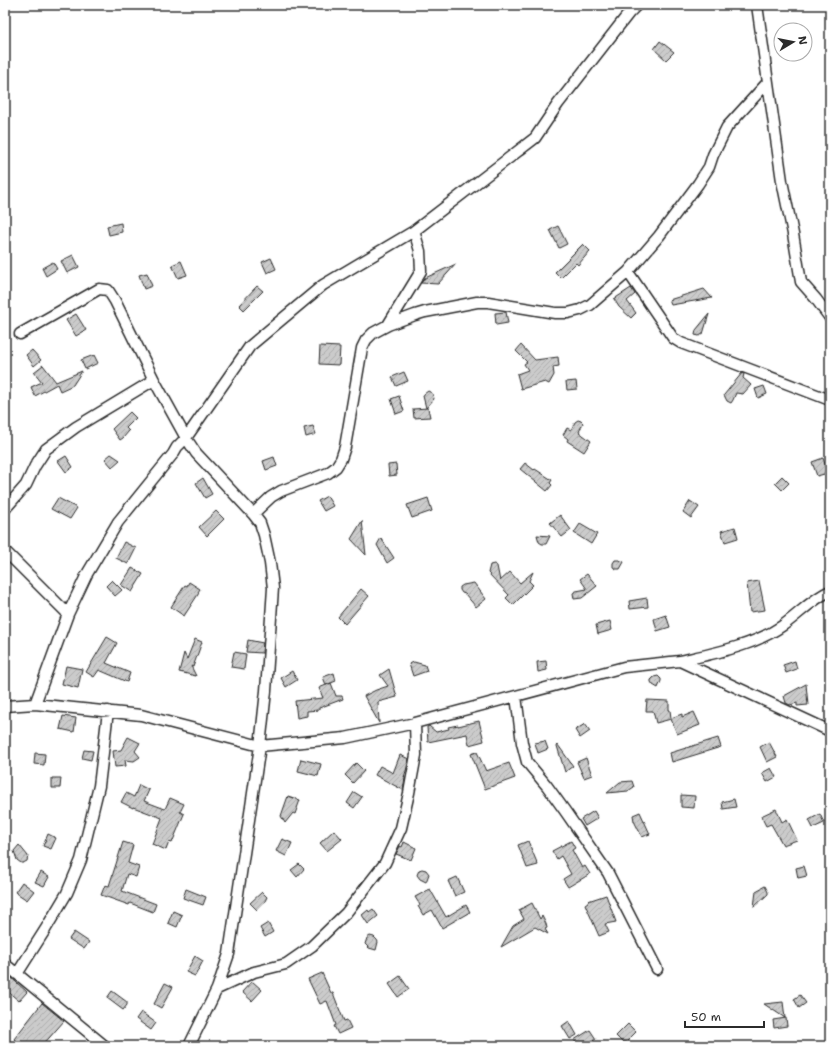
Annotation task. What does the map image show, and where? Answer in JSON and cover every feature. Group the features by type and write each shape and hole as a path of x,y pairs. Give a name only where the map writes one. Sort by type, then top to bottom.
{"street":[{"path":"35,704 68,614 87,574 118,522 186,438 250,346 323,285 414,231 535,138 558,104 629,13 637,5"},
{"path":"757,5 782,181 801,282 830,318"},
{"path":"253,514 271,497 281,491 328,473 336,467 341,459 345,447 362,348 366,340 373,333 388,325 425,312 477,302 488,302 555,313 568,313 580,310 590,305 628,272 659,236 710,167 727,127 768,82"},
{"path":"388,325 421,271 420,251 414,231"},
{"path":"628,272 673,338 681,343 830,400"},
{"path":"20,334 99,289 108,290 115,301 154,380 186,438 196,453 253,514 260,523 264,535 270,563 273,588 266,691 260,746 229,954 217,989 189,1046"},
{"path":"5,509 26,485 35,466 46,449 76,427 154,380"},
{"path":"5,551 68,614"},
{"path":"5,706 35,704 141,715 260,746 345,738 415,724 624,667 680,661 712,654 767,635 782,626 818,598 830,592"},
{"path":"680,661 830,731"},
{"path":"516,696 522,744 528,762 547,786 608,873 657,969"},
{"path":"17,974 67,892 81,860 99,786 108,711"},
{"path":"217,989 254,972 286,964 312,946 346,913 385,863 401,828 408,800 416,755 415,724"},
{"path":"5,964 105,1046"}],"building":[{"path":"660,41 674,52 666,60 654,49"},
{"path":"121,223 122,232 109,235 107,226"},
{"path":"558,226 567,244 559,248 550,230"},
{"path":"583,244 590,251 578,265 576,263 561,278 555,272"},
{"path":"73,255 79,267 67,273 61,261"},
{"path":"271,258 276,269 267,273 262,262"},
{"path":"181,261 187,275 178,278 172,265"},
{"path":"53,262 57,269 46,276 42,268"},
{"path":"456,264 438,284 421,283 425,278"},
{"path":"147,273 152,286 144,289 139,275"},
{"path":"257,286 263,291 244,310 239,305"},
{"path":"631,288 635,294 627,301 636,313 631,318 619,307 614,299"},
{"path":"704,289 712,298 671,305 669,300"},
{"path":"506,312 508,323 496,325 495,313"},
{"path":"76,314 86,330 76,336 66,320"},
{"path":"709,314 703,334 699,336 695,335 696,330"},
{"path":"521,345 535,360 558,357 559,366 553,367 554,375 549,384 545,382 521,389 517,374 528,370 524,364 527,362 516,351"},
{"path":"320,346 340,347 339,365 319,364"},
{"path":"32,350 41,360 34,366 26,355"},
{"path":"94,355 98,363 85,369 81,360"},
{"path":"43,365 56,382 82,371 73,385 60,391 57,384 35,396 31,387 42,382 34,372"},
{"path":"404,372 408,381 396,386 392,377"},
{"path":"742,373 744,374 743,378 751,385 743,394 736,393 731,403 727,401 724,395"},
{"path":"576,381 577,389 567,390 566,382"},
{"path":"764,386 767,394 758,398 755,389"},
{"path":"428,391 433,394 434,399 426,408 423,396"},
{"path":"399,396 404,411 396,414 391,399"},
{"path":"428,408 430,417 414,418 413,409"},
{"path":"130,412 136,418 126,428 129,431 120,440 112,429"},
{"path":"578,420 583,423 579,432 591,441 584,452 567,441 568,439 563,435 567,428 571,430 575,422"},
{"path":"313,426 316,434 306,437 304,428"},
{"path":"111,454 120,460 112,467 105,459"},
{"path":"66,456 73,467 66,472 58,461"},
{"path":"274,457 277,466 266,470 263,461"},
{"path":"823,458 828,473 817,476 812,462"},
{"path":"525,463 552,480 550,483 552,485 547,491 520,469"},
{"path":"396,464 397,475 389,476 388,465"},
{"path":"782,476 789,483 782,490 775,483"},
{"path":"203,478 212,494 205,498 196,483"},
{"path":"327,496 333,506 324,511 318,501"},
{"path":"58,498 77,508 70,519 51,509"},
{"path":"428,498 432,511 412,518 407,505"},
{"path":"690,501 699,507 691,518 683,512"},
{"path":"216,511 224,519 207,536 199,527"},
{"path":"560,515 571,530 562,537 550,523"},
{"path":"362,521 366,555 351,539"},
{"path":"580,524 597,534 591,544 574,533"},
{"path":"735,527 738,538 725,542 721,531"},
{"path":"537,535 550,536 546,544 542,544 539,542"},
{"path":"381,538 394,558 387,563 377,545"},
{"path":"124,542 136,548 128,564 116,558"},
{"path":"615,560 624,562 620,569 613,567"},
{"path":"494,564 497,566 500,581 510,572 520,583 533,572 529,581 533,585 513,605 506,598 509,595 488,573 490,565"},
{"path":"132,568 143,574 132,592 121,585"},
{"path":"587,574 597,586 582,598 574,599 573,593 587,589 580,579"},
{"path":"112,580 122,590 115,596 106,586"},
{"path":"759,581 765,610 750,612 747,583"},
{"path":"189,582 200,589 184,616 171,607 185,585 187,586"},
{"path":"474,583 486,599 476,607 460,590 460,587 463,585"},
{"path":"361,589 369,596 345,624 338,617"},
{"path":"647,598 648,607 630,609 629,601"},
{"path":"666,615 670,627 657,631 654,619"},
{"path":"610,621 612,630 598,634 596,625"},
{"path":"107,637 117,643 106,663 130,673 127,682 99,670 94,677 86,672"},
{"path":"195,639 202,642 193,667 191,666 196,676 179,672 184,653 187,659"},
{"path":"248,640 263,643 262,653 246,652"},
{"path":"234,652 246,654 244,669 231,667"},
{"path":"546,661 547,670 538,672 537,662"},
{"path":"795,661 797,669 786,673 783,665"},
{"path":"414,662 425,665 427,671 413,676 409,664"},
{"path":"66,666 82,669 78,688 62,684"},
{"path":"389,669 397,697 378,702 379,723 364,696 388,686 380,675"},
{"path":"292,671 297,680 286,687 281,678"},
{"path":"334,673 336,681 326,685 323,677"},
{"path":"658,676 661,681 658,688 653,685 651,680"},
{"path":"331,683 336,696 342,696 343,699 319,708 319,710 307,711 307,716 297,718 295,701 323,698 319,688"},
{"path":"806,684 808,705 797,706 797,703 790,705 786,703 784,696"},
{"path":"647,700 669,701 671,718 682,714 682,717 694,712 700,725 677,734 671,719 656,723 653,711 646,711"},
{"path":"63,716 76,718 74,732 60,729"},
{"path":"479,721 484,741 469,745 467,734 428,742 427,727 429,726 436,732 449,729 448,727"},
{"path":"585,724 590,731 580,738 575,730"},
{"path":"128,737 140,743 135,751 140,757 134,761 125,760 126,766 115,767 113,751 121,750"},
{"path":"718,738 721,747 672,762 670,753"},
{"path":"545,741 548,749 538,753 535,743"},
{"path":"769,742 777,757 767,762 760,747"},
{"path":"558,745 573,766 565,772 557,746"},
{"path":"84,750 93,751 91,760 82,758"},
{"path":"477,752 486,771 509,763 515,778 485,789 471,754"},
{"path":"35,753 45,754 44,765 34,764"},
{"path":"400,755 409,759 404,777 403,790 375,775 380,766 393,773"},
{"path":"586,758 592,775 584,778 577,762"},
{"path":"301,759 321,764 318,776 298,771"},
{"path":"356,763 364,771 353,783 345,775"},
{"path":"771,768 776,777 767,782 762,773"},
{"path":"52,778 61,778 60,788 52,788"},
{"path":"632,781 634,787 628,791 607,793 620,782"},
{"path":"139,785 149,790 144,801 165,809 170,798 184,804 180,812 184,814 172,843 169,842 166,850 152,844 162,818 133,808 121,802 126,793 134,797"},
{"path":"354,792 362,797 354,808 347,803"},
{"path":"681,795 695,796 694,808 681,807"},
{"path":"288,796 300,800 295,814 293,813 285,823 281,816"},
{"path":"734,799 736,807 723,809 722,802"},
{"path":"776,809 782,822 787,819 797,840 783,845 771,824 766,826 761,816"},
{"path":"594,811 598,818 585,826 581,819"},
{"path":"640,812 650,834 642,837 634,821 633,815"},
{"path":"820,814 824,823 813,828 809,820"},
{"path":"334,830 342,839 327,851 320,843"},
{"path":"48,834 56,838 51,849 43,846"},
{"path":"282,839 292,843 286,856 276,851"},
{"path":"528,841 538,865 527,868 518,845"},
{"path":"571,841 575,848 572,850 582,868 585,866 590,874 568,887 563,879 571,874 561,856 557,859 552,851"},
{"path":"123,842 133,845 128,863 139,867 136,877 127,874 122,891 156,904 153,912 130,903 129,905 101,895 105,885 109,886"},
{"path":"404,842 416,848 411,860 396,854"},
{"path":"19,845 28,856 27,861 23,863 17,860 14,851"},
{"path":"299,864 304,869 297,877 291,870"},
{"path":"804,866 807,876 798,878 796,868"},
{"path":"419,870 426,870 429,874 426,882 420,879 417,875"},
{"path":"41,872 49,877 44,886 35,882"},
{"path":"457,877 464,892 455,896 448,881"},
{"path":"22,882 34,891 27,900 15,892"},
{"path":"765,886 768,894 754,907 756,891"},
{"path":"186,889 206,897 203,905 183,898"},
{"path":"430,889 446,917 466,905 470,912 442,928 432,910 423,915 418,906 420,905 415,897"},
{"path":"262,892 267,897 264,903 257,910 250,903"},
{"path":"606,895 616,922 605,924 609,932 599,936 585,904 588,901"},
{"path":"532,903 540,919 542,916 547,928 545,929 548,934 535,927 501,947 513,926 524,919 519,910"},
{"path":"373,909 378,916 368,924 362,915 368,910 369,912"},
{"path":"173,911 182,915 177,927 168,923"},
{"path":"268,923 273,932 265,937 260,928"},
{"path":"74,932 89,942 84,949 69,939"},
{"path":"370,936 374,937 378,942 376,950 369,948 365,944 367,938"},
{"path":"195,956 203,961 195,976 186,972"},
{"path":"5,972 27,992 19,1001 5,989"},
{"path":"322,973 331,993 333,993 344,1021 347,1020 351,1028 338,1034 334,1026 336,1025 327,1001 320,1004 308,979"},
{"path":"400,976 409,989 398,997 389,984"},
{"path":"252,981 262,990 252,1001 242,992"},
{"path":"165,983 173,987 161,1008 154,1004"},
{"path":"112,991 127,1002 127,1005 123,1010 107,998"},
{"path":"800,995 806,1003 799,1008 794,999"},
{"path":"783,1002 785,1018 764,1004"},
{"path":"42,1003 64,1021 42,1046 22,1046 14,1039"},
{"path":"141,1012 156,1023 151,1030 136,1019"},
{"path":"786,1018 787,1026 774,1028 773,1020"},
{"path":"569,1021 577,1035 570,1039 562,1026"},
{"path":"628,1024 636,1032 624,1044 616,1036"},
{"path":"590,1030 596,1039 585,1046 578,1046 574,1040"}]}
